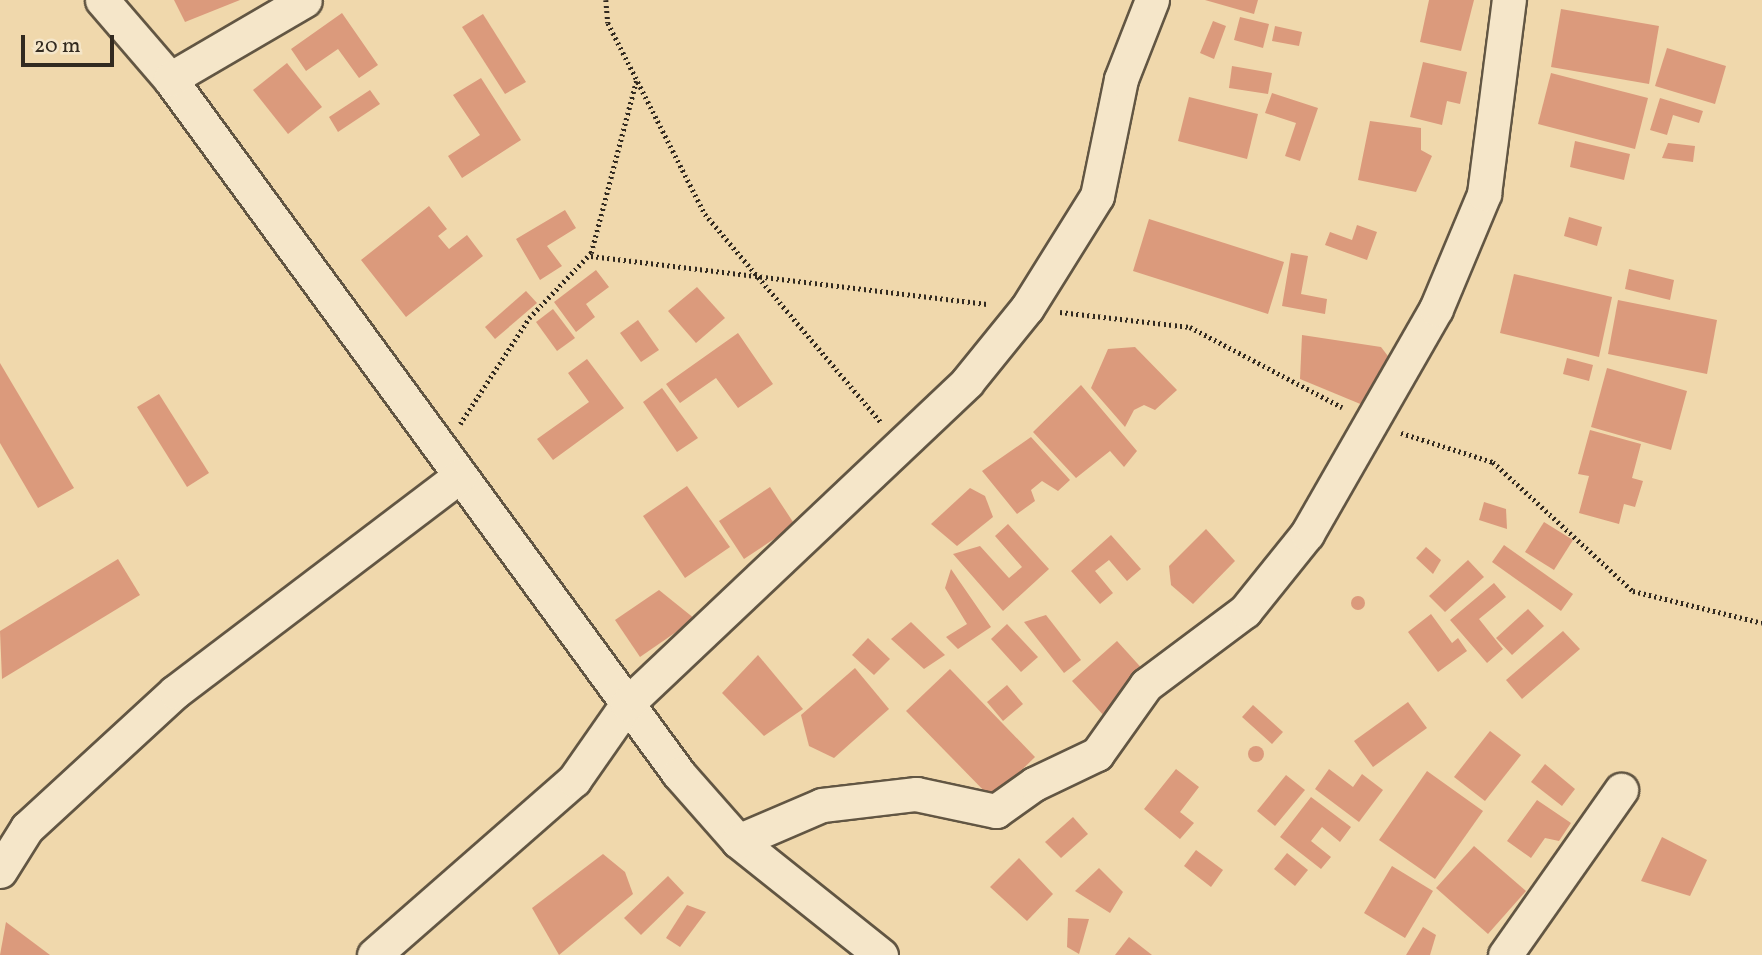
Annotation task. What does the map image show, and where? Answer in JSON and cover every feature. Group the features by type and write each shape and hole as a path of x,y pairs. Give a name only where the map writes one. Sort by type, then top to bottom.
{"street":[{"path":"102,0 170,79 627,704 738,841 881,955"},
{"path":"170,79 305,0"},
{"path":"373,955 574,780 627,704 967,382 1027,308 1097,196 1121,79 1152,0"},
{"path":"738,841 822,805 916,794 996,811 1034,784 1097,754 1146,685 1245,611 1307,534 1436,309 1483,194 1509,0"},
{"path":"0,871 27,828 176,692 451,463"},
{"path":"1504,955 1620,790"}],"path":[{"path":"606,0 608,23 705,214 900,445"},
{"path":"451,463 529,318 591,253 637,79"},
{"path":"590,256 763,281 1190,327 1370,423 1493,462 1633,591 1762,623"}],"building":[{"path":"174,0 240,0 185,22"},
{"path":"1205,0 1258,0 1254,14"},
{"path":"1429,0 1474,0 1461,51 1420,42"},
{"path":"1561,9 1659,26 1649,84 1551,67"},
{"path":"342,13 378,65 359,78 338,49 306,71 291,49"},
{"path":"483,14 526,82 505,94 462,27"},
{"path":"1240,17 1269,24 1263,48 1234,40"},
{"path":"1213,21 1226,26 1214,59 1200,53"},
{"path":"1275,26 1302,32 1299,46 1272,41"},
{"path":"1667,48 1726,66 1715,104 1655,86"},
{"path":"1423,62 1467,72 1460,104 1447,101 1442,125 1410,117"},
{"path":"287,63 322,107 288,134 253,90"},
{"path":"1232,66 1272,73 1268,94 1229,88"},
{"path":"1551,73 1648,98 1635,149 1538,124"},
{"path":"481,78 521,140 462,178 448,156 480,135 453,95"},
{"path":"370,90 380,104 338,132 329,117"},
{"path":"1272,93 1318,108 1300,161 1285,156 1296,123 1265,113"},
{"path":"1189,97 1258,114 1247,159 1178,141"},
{"path":"1660,98 1703,111 1699,123 1673,115 1667,135 1650,130"},
{"path":"1370,121 1421,128 1421,150 1432,156 1416,192 1358,180"},
{"path":"1575,141 1630,154 1624,180 1570,167"},
{"path":"1668,143 1695,146 1693,162 1662,158"},
{"path":"429,206 447,229 438,236 449,249 467,235 483,256 406,317 361,260"},
{"path":"565,210 576,228 547,246 562,266 540,280 516,239"},
{"path":"1569,217 1602,227 1597,246 1564,236"},
{"path":"1149,219 1284,262 1268,314 1133,271"},
{"path":"1357,225 1377,232 1367,260 1325,245 1330,232 1352,240"},
{"path":"1291,253 1308,256 1301,294 1327,299 1325,314 1282,306"},
{"path":"1629,269 1674,280 1670,300 1625,289"},
{"path":"596,270 609,287 586,304 595,317 576,332 554,302"},
{"path":"1514,274 1612,297 1599,357 1500,333"},
{"path":"697,287 725,318 696,343 668,311"},
{"path":"526,291 537,303 495,339 485,327"},
{"path":"1618,300 1717,320 1707,374 1608,354"},
{"path":"553,309 575,338 557,351 536,322"},
{"path":"638,320 659,350 641,362 620,333"},
{"path":"738,333 773,384 738,408 716,378 680,403 666,384"},
{"path":"1302,335 1381,347 1391,360 1370,408 1300,379"},
{"path":"1135,347 1177,390 1155,410 1144,405 1134,410 1125,427 1091,388 1108,349"},
{"path":"1567,358 1593,365 1589,381 1563,374"},
{"path":"587,359 624,408 553,460 537,439 589,402 568,373"},
{"path":"0,363 74,488 38,508 0,443"},
{"path":"1607,368 1687,391 1671,450 1591,427"},
{"path":"1081,385 1137,451 1124,467 1110,451 1076,478 1033,432"},
{"path":"662,388 698,438 677,452 643,402"},
{"path":"159,394 209,473 187,487 137,407"},
{"path":"1590,430 1641,444 1632,478 1643,481 1635,507 1624,504 1619,524 1579,513 1589,476 1578,474"},
{"path":"1031,437 1070,480 1058,491 1042,481 1031,490 1035,501 1017,514 982,471"},
{"path":"687,486 730,547 685,578 643,516"},
{"path":"770,487 795,525 744,559 719,521"},
{"path":"970,488 985,496 993,517 957,546 931,524"},
{"path":"1484,502 1506,509 1507,529 1479,520"},
{"path":"1544,522 1573,540 1554,570 1525,552"},
{"path":"1008,524 1049,569 1003,611 953,554 980,546 1009,578 1022,567 995,536"},
{"path":"1206,529 1235,561 1193,604 1171,585 1169,566"},
{"path":"1111,535 1141,569 1127,581 1109,560 1095,571 1113,593 1100,604 1071,571"},
{"path":"1504,545 1573,594 1561,611 1492,562"},
{"path":"1426,547 1441,560 1433,574 1416,558"},
{"path":"118,559 140,595 2,679 0,631"},
{"path":"1468,560 1484,577 1445,612 1429,596"},
{"path":"951,569 991,627 958,649 946,637 967,624 945,588"},
{"path":"1494,583 1506,597 1479,619 1503,649 1487,663 1450,620"},
{"path":"659,590 695,619 640,657 615,620"},
{"path":"1355,596 1361,596 1365,603 1361,610 1355,610 1351,606 1351,600"},
{"path":"1528,609 1544,626 1512,655 1496,638"},
{"path":"1431,614 1452,643 1458,638 1467,651 1438,672 1408,632"},
{"path":"1046,615 1081,660 1064,673 1024,622"},
{"path":"911,622 945,655 924,669 891,639"},
{"path":"1007,624 1038,657 1021,672 991,639"},
{"path":"1563,631 1580,649 1522,699 1506,680"},
{"path":"868,638 890,659 874,675 852,655"},
{"path":"1117,641 1146,673 1106,718 1072,681"},
{"path":"758,655 803,709 764,736 722,693"},
{"path":"855,668 889,709 834,758 809,746 801,715"},
{"path":"950,669 1035,757 992,799 906,711"},
{"path":"1007,685 1023,704 1003,721 987,702"},
{"path":"1408,702 1427,728 1373,767 1354,741"},
{"path":"1253,705 1283,732 1272,744 1242,717"},
{"path":"1490,731 1521,755 1485,801 1454,777"},
{"path":"1256,746 1264,754 1256,762 1248,754"},
{"path":"1545,764 1575,789 1562,806 1531,782"},
{"path":"1176,769 1199,787 1180,812 1194,823 1180,839 1144,809"},
{"path":"1329,769 1353,787 1362,774 1383,790 1359,822 1315,789"},
{"path":"1427,771 1483,811 1435,879 1379,840"},
{"path":"1286,775 1305,790 1275,826 1257,811"},
{"path":"1311,797 1351,827 1340,842 1322,827 1311,841 1331,857 1321,869 1280,837"},
{"path":"1537,800 1571,823 1559,841 1545,838 1531,858 1507,841"},
{"path":"1073,817 1088,834 1061,858 1045,842"},
{"path":"1662,837 1707,860 1690,896 1641,881"},
{"path":"1474,846 1526,891 1488,934 1436,888"},
{"path":"1196,850 1223,870 1211,887 1184,866"},
{"path":"1287,853 1308,870 1295,886 1274,869"},
{"path":"603,854 625,872 633,894 559,955 532,908"},
{"path":"1019,858 1053,894 1027,921 990,887"},
{"path":"1392,866 1433,891 1405,938 1364,913"},
{"path":"1099,868 1123,892 1110,913 1075,891"},
{"path":"668,876 684,893 641,935 624,918"},
{"path":"687,905 706,912 680,947 666,938"},
{"path":"1068,918 1089,919 1079,954 1067,947"},
{"path":"6,922 50,955 0,955"},
{"path":"1423,927 1436,935 1430,955 1406,955"},
{"path":"1129,937 1152,955 1115,955"}]}
